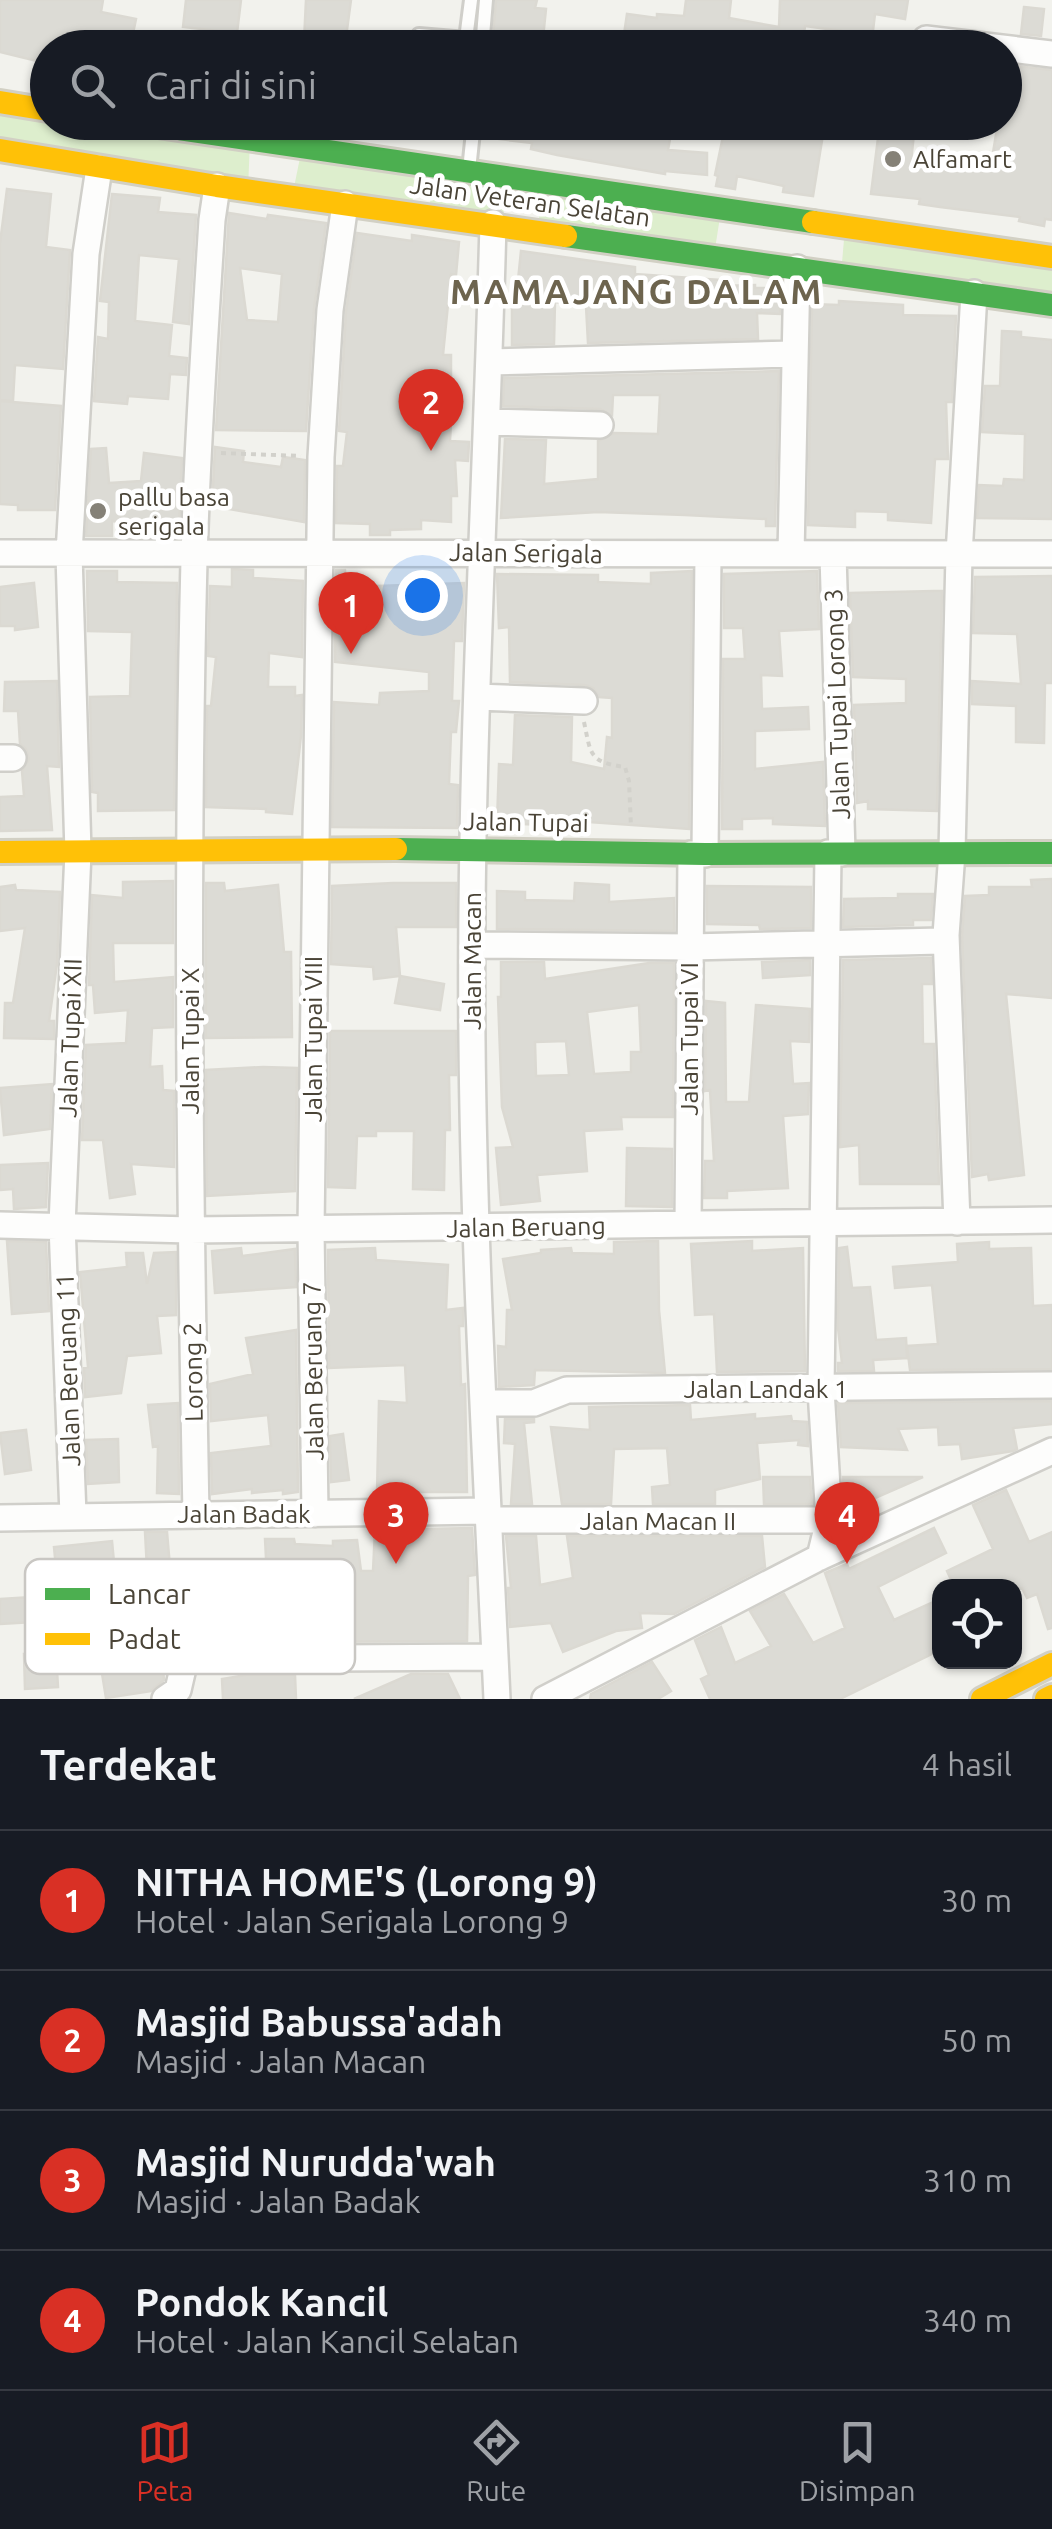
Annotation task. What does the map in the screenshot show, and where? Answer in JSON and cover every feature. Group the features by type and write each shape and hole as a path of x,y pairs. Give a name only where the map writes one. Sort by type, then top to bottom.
{"main road":[{"path":"0,102 30,107"},
{"name":"Jalan Veteran Selatan","path":"256,140 273,169 346,204 1052,305"},
{"name":"Jalan Veteran Selatan","path":"0,150 217,186 273,169 469,173 1052,257"},
{"path":"724,256 733,212"},
{"name":"Jalan Tupai","path":"0,852 472,849 698,854 1052,853"},
{"path":"982,1699 1052,1664"}],"street":[{"path":"1022,50 1052,54"},
{"name":"Jalan Tupai XII","path":"62,1225 78,852 69,554 86,254 99,168"},
{"name":"Jalan Tupai X","path":"190,1230 189,852 194,555 217,186"},
{"name":"Jalan Tupai VIII","path":"311,1229 321,456 330,310 346,204"},
{"name":"Jalan Macan","path":"492,223 472,946 476,1228 495,1698"},
{"path":"791,554 797,268"},
{"path":"957,1222 954,1062 946,935 952,852 959,554 974,294"},
{"path":"489,362 794,354"},
{"path":"487,422 600,426"},
{"name":"Jalan Serigala","path":"0,553 1052,554"},
{"name":"Jalan Tupai VI","path":"688,1224 690,946 698,854 708,555"},
{"name":"Jalan Tupai Lorong 3","path":"820,1557 829,1520 821,1390 826,944 834,853 833,555"},
{"path":"477,697 584,702"},
{"path":"472,946 826,944 941,941 946,935"},
{"name":"Jalan Beruang","path":"0,1225 190,1230 1052,1220"},
{"name":"Jalan Beruang 11","path":"62,1225 74,1515"},
{"name":"Jalan Beruang 7","path":"311,1229 315,1514"},
{"name":"Lorong 2","path":"190,1230 196,1515"},
{"name":"Jalan Landak 1","path":"484,1403 534,1404 567,1390 1052,1385"},
{"path":"544,1699 820,1557 1052,1451"},
{"name":"Jalan Badak","path":"0,1518 488,1516"},
{"name":"Jalan Macan II","path":"488,1516 829,1520"},
{"path":"355,1658 495,1658"},
{"path":"164,1699 178,1690 182,1674"}],"lane":[{"path":"467,30 471,0"},
{"path":"484,30 486,0"},
{"path":"469,173 472,140"}],"path":[{"path":"201,452 321,456"},
{"path":"584,702 583,716 594,758 600,764 624,767 629,781 633,851"}],"green space":[{"path":"0,102 30,114 30,140 250,140 248,190 0,150"},
{"path":"302,148 417,165 411,213 292,197"},
{"path":"433,167 508,179 502,224 429,215"},
{"path":"545,184 721,211 714,255 537,229"},
{"path":"845,228 1052,257 1052,304 841,274"}],"building":[{"path":"0,0 103,0 101,12 136,19 134,30 30,30 30,59 0,52"},
{"path":"186,0 241,0 237,30 183,27"},
{"path":"306,0 351,0 347,30 305,30"},
{"path":"496,0 537,0 535,8 546,9 544,30 494,30"},
{"path":"686,0 731,0 729,18 779,27 780,0 908,0 905,19 875,14 873,30 805,26 804,30 625,30 627,14 684,16"},
{"path":"1024,7 1044,9 1041,36 1022,34"},
{"path":"1022,67 1052,70 1052,220 1045,219 1044,226 1019,221 1020,217 871,194 878,140 913,140 911,162 951,169 953,153 992,159 995,140 1022,140"},
{"path":"507,140 670,140 668,150 707,153 707,175 665,174 557,155 531,149 532,143"},
{"path":"722,140 822,140 813,196 783,192 784,186 737,176 735,189 716,186"},
{"path":"7,189 51,194 46,247 70,250 63,369 15,365 13,401 0,400 0,243"},
{"path":"112,194 160,198 158,212 196,215 189,324 173,322 179,259 139,255 135,321 172,325 169,356 187,358 186,375 170,374 168,399 128,396 127,404 94,401 98,337 108,339 109,302 100,301"},
{"path":"229,213 326,223 314,309 306,431 216,430","holes":["240,268 282,274 278,322 247,320"]},
{"path":"357,233 412,241 412,235 459,242 456,275 451,274 443,355 451,355 450,441 469,442 468,461 455,460 457,496 451,496 451,522 421,520 421,529 390,530 390,535 370,535 370,524 336,523 337,466 343,466 347,432 339,431 346,312"},
{"path":"521,251 635,267 635,274 720,280 719,286 780,288 780,314 757,313 758,339 588,343 586,306 555,302 554,344 512,345 512,299 516,300"},
{"path":"839,301 903,305 903,315 956,316 952,402 946,402 948,459 935,459 931,523 888,520 888,512 855,511 855,527 808,525 812,304 839,305"},
{"path":"1002,331 1052,340 1052,519 977,518 979,485 1003,486 1004,479 1024,480 1025,434 982,432 985,386 1000,386"},
{"path":"779,371 775,526 766,526 766,519 598,512 501,518 505,439 546,440 544,484 598,479 598,441 614,433 658,434 660,395 613,395 612,415 600,409 503,406 504,378"},
{"path":"0,401 61,406 55,510 18,510 18,505 0,504"},
{"path":"215,447 244,451 243,462 281,467 283,457 305,460 304,522 212,506"},
{"path":"106,448 109,483 141,481 144,453 182,458 179,530 112,521 112,536 86,536 91,449"},
{"path":"232,569 253,570 253,578 303,581 302,657 269,653 268,687 295,687 295,696 302,695 292,814 206,807 207,706 211,706 216,657 208,656 210,586 232,587"},
{"path":"336,570 345,570 346,587 464,583 462,641 454,641 452,701 459,701 456,732 451,732 449,784 458,785 457,828 332,827 334,702 379,705 380,693 429,691 429,672 335,662"},
{"path":"87,571 117,571 117,582 177,583 174,810 98,811 98,793 92,792 90,697 130,696 132,632 88,631"},
{"path":"692,571 689,829 545,819 545,825 497,823 499,764 513,765 515,715 572,717 571,762 604,769 607,737 612,738 612,698 599,697 585,685 510,682 509,627 499,628 497,574 598,575 598,582 651,584 651,573"},
{"path":"817,571 819,629 779,631 782,676 761,675 762,709 808,707 809,729 755,731 755,769 823,762 825,826 773,824 773,818 742,819 742,829 722,829 723,659 745,659 743,628 724,628 724,574"},
{"path":"1052,576 1052,683 1045,683 1044,743 1016,742 1016,706 972,704 972,681 1021,684 1017,634 973,633 975,577"},
{"path":"34,583 38,627 15,630 15,626 0,626 0,587"},
{"path":"942,591 937,811 868,809 868,801 857,803 854,705 906,703 906,679 853,677 850,593"},
{"path":"57,681 59,767 47,766 52,830 0,831 0,797 24,796 22,771 29,759 20,744 18,711 4,711 5,682"},
{"path":"1052,879 1052,998 1006,994 1024,1175 989,1180 988,1174 972,1177 962,935 965,896 989,895 989,887 1032,887 1031,880"},
{"path":"173,881 173,943 113,943 114,982 173,977 173,1027 152,1028 150,1067 162,1066 163,1090 174,1091 174,1167 131,1164 135,1194 110,1198 103,1140 82,1140 86,1045 126,1043 128,1010 95,1013 93,985 89,985 92,895 123,898 123,882"},
{"path":"206,883 224,883 225,891 278,885 284,952 291,952 292,1037 206,1038"},
{"path":"456,883 456,927 396,927 400,976 374,979 373,967 331,964 332,886"},
{"path":"575,883 609,885 609,902 674,898 674,931 497,929 497,891 525,892 525,900 574,901"},
{"path":"15,885 16,890 60,892 57,964 49,1021 54,1021 54,1039 4,1038 5,1003 13,1003 25,928 0,931 0,887"},
{"path":"707,886 811,887 811,928 707,924"},
{"path":"898,894 933,894 931,920 913,920 913,925 843,927 844,899 898,898"},
{"path":"931,958 932,984 922,984 923,1044 934,1044 939,1184 860,1184 859,1145 840,1147 843,960"},
{"path":"810,960 810,975 763,978 762,962"},
{"path":"501,962 544,962 545,979 649,963 674,963 673,1117 621,1117 622,1129 584,1131 587,1171 537,1175 540,1201 501,1205 496,1148 513,1147 502,1107","holes":["639,1005 641,1052 631,1052 631,1072 594,1074 587,1012","566,1041 569,1075 536,1076 535,1042"]},
{"path":"400,976 444,984 440,1010 395,1003"},
{"path":"706,1001 725,1003 726,1102 749,1102 756,1005 810,1009 809,1042 790,1041 793,1084 809,1083 808,1114 783,1116 788,1188 727,1191 727,1198 704,1198 705,1161 714,1161 710,1090 705,1091"},
{"path":"330,1031 456,1031 456,1075 449,1075 450,1130 445,1130 444,1190 413,1189 414,1131 376,1131 376,1136 357,1136 355,1188 328,1187"},
{"path":"297,1068 295,1191 207,1196 206,1070"},
{"path":"52,1084 50,1129 4,1135 0,1088"},
{"path":"627,1148 672,1149 672,1207 626,1206"},
{"path":"48,1163 46,1207 14,1209 13,1189 0,1190 0,1165"},
{"path":"7,1241 46,1242 49,1311 12,1314"},
{"path":"658,1241 665,1373 535,1370 534,1385 499,1387 498,1346 506,1347 507,1310 512,1310 503,1259 571,1248 572,1253 614,1254 614,1242"},
{"path":"752,1241 752,1251 803,1248 805,1371 717,1372 714,1314 695,1315 691,1244"},
{"path":"989,1242 989,1249 1031,1248 1033,1306 1052,1305 1052,1369 910,1370 907,1346 938,1344 932,1285 895,1288 893,1267 958,1262 957,1244"},
{"path":"847,1247 852,1288 870,1287 876,1340 906,1338 907,1358 873,1360 874,1371 838,1371 838,1363 842,1363 838,1328 839,1248"},
{"path":"241,1248 242,1256 295,1249 296,1287 215,1293 212,1251"},
{"path":"375,1248 376,1260 448,1265 446,1310 463,1308 463,1326 459,1326 461,1385 465,1384 467,1492 377,1494 379,1401 407,1403 405,1365 329,1368 328,1250"},
{"path":"176,1252 176,1315 157,1316 161,1353 127,1356 121,1393 85,1397 84,1368 88,1367 80,1272 127,1267 126,1253 143,1253 147,1284 154,1253"},
{"path":"296,1330 298,1492 252,1493 252,1489 212,1494 211,1453 271,1446 268,1415 211,1421 210,1384 253,1374 246,1338"},
{"path":"1052,1401 1052,1424 1013,1428 1017,1449 1013,1451 962,1459 960,1444 939,1445 938,1427 898,1429 907,1450 841,1447 838,1403"},
{"path":"178,1403 179,1494 157,1493 158,1446 153,1447 148,1405"},
{"path":"690,1405 691,1420 755,1414 755,1419 791,1416 792,1421 807,1422 808,1446 798,1445 799,1440 757,1443 760,1479 715,1490 715,1504 653,1504 652,1487 670,1485 667,1448 614,1449 611,1504 562,1504 551,1427 590,1430 589,1407"},
{"path":"505,1419 534,1419 524,1423 532,1504 511,1504 515,1444 504,1443"},
{"path":"26,1430 31,1470 5,1474 0,1433"},
{"path":"343,1434 349,1480 331,1482 330,1436"},
{"path":"118,1439 119,1482 88,1484 86,1440"},
{"path":"763,1477 810,1477 812,1504 764,1504"},
{"path":"843,1477 923,1477 868,1501 873,1511 844,1525"},
{"path":"1006,1490 1029,1542 1052,1532 1052,1628 1048,1629 1037,1594 1027,1598 1022,1579 951,1579 947,1571 993,1549 973,1505"},
{"path":"472,1528 475,1575 468,1576 467,1641 355,1642 355,1559 266,1559 265,1539 333,1546 333,1541 357,1540 361,1571 373,1571 375,1530"},
{"path":"934,1528 946,1553 878,1587 894,1620 932,1603 932,1654 840,1699 710,1699 701,1679 709,1675 695,1640 721,1627 735,1663 771,1646 750,1611 784,1594 813,1643 845,1628 825,1573 847,1564 849,1569"},
{"path":"145,1532 167,1532 169,1559 146,1559"},
{"path":"506,1536 536,1536 540,1585 573,1578 567,1536 762,1536 765,1567 674,1614 640,1613 642,1628 616,1631 563,1652 551,1623 510,1627"},
{"path":"112,1541 114,1559 55,1559 54,1547"},
{"path":"25,1597 25,1622 0,1624 0,1599"},
{"path":"24,1654 25,1674 57,1674 58,1687 25,1689"},
{"path":"652,1662 671,1691 658,1699 590,1699 591,1694"},
{"path":"102,1674 163,1674 164,1680 151,1691 106,1698"},
{"path":"411,1674 448,1674 460,1699 354,1699"},
{"path":"295,1675 296,1699 223,1699 222,1679"}],"traffic: fast":[{"path":"254,140 813,222"},
{"path":"566,236 1052,305"},
{"path":"396,849 705,854 1052,853"}],"traffic: slow":[{"path":"0,102 30,107"},
{"path":"0,150 566,236"},
{"path":"813,222 1052,257"},
{"path":"0,852 396,849"},
{"path":"982,1699 1052,1664"},
{"path":"1046,1699 1052,1696"}],"place":[{"name":"Alfamart","path":"893,159"},
{"name":"Masjid Babussa'adah","path":"431,451"},
{"name":"pallu basa serigala","path":"98,511"},
{"name":"NITHA HOME'S (Lorong 9)","path":"351,654"},
{"name":"Masjid Nurudda'wah","path":"396,1564"},
{"name":"Pondok Kancil","path":"847,1564"}],"district":[{"name":"MAMAJANG DALAM","path":"637,291"}]}
